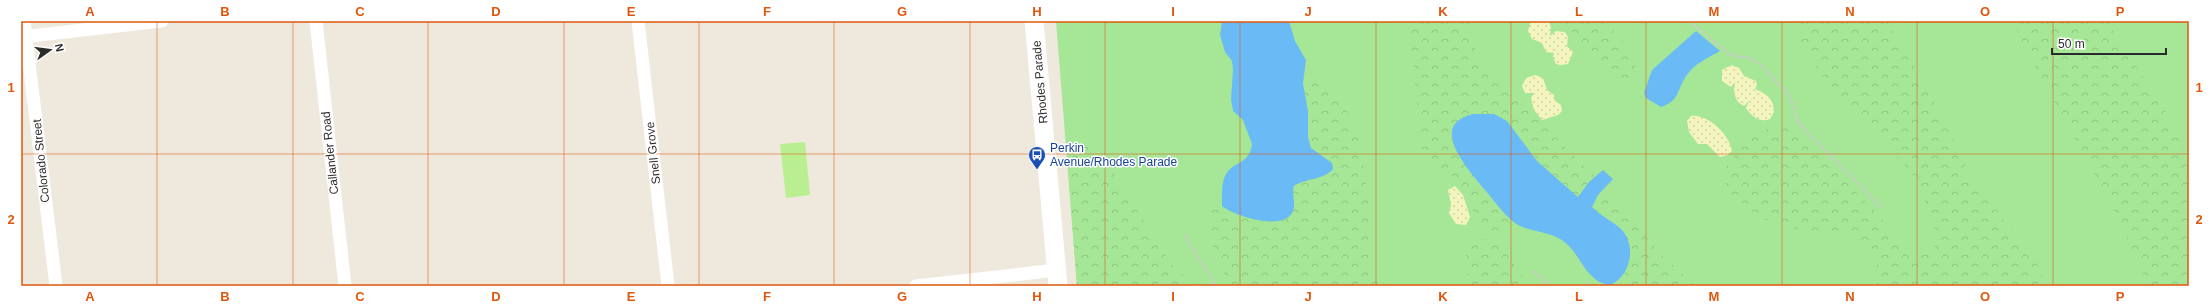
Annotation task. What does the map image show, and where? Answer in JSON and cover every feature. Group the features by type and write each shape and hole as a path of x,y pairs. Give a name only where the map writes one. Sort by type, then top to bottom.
{"main road":[{"name":"Rhodes Parade","path":"1034,21 1058,278"}],"street":[{"name":"Colorado Street","path":"24,21 24,37 56,286"},
{"path":"24,37 162,21"},
{"name":"Callander Road","path":"316,21 345,286"},
{"name":"Snell Grove","path":"638,21 668,286"},
{"path":"916,286 1058,278"}],"path":[{"path":"1689,21 1730,55 1750,58 1763,67 1790,97 1798,122 1882,208"},
{"path":"1184,235 1216,286"},
{"path":"1533,270 1551,286"}],"green space":[{"path":"1056,21 2189,21 2189,286 1077,286"},
{"path":"1409,21 1469,21 1480,69 1519,101 1595,177 1578,197 1537,161 1521,139 1453,146 1470,172 1515,224 1504,234 1494,236 1486,231 1478,221 1460,184 1454,177 1441,174 1433,169 1422,152"},
{"path":"1562,21 1605,21 1625,44 1633,57 1637,73 1630,81 1617,78 1598,62"},
{"path":"1796,21 1887,21 1922,78 1972,179 2034,258 2048,286 1877,286 1877,259 1867,244 1834,232 1803,231 1760,218 1727,191 1723,171 1737,153 1745,144 1762,131 1782,127 1794,130 1875,211 1914,255 1923,254 1932,250 1938,239 1919,183 1863,116 1829,86 1799,40"},
{"path":"2014,21 2107,21 2171,120 2189,166 2189,286 2148,286 2118,218 2020,39"},
{"path":"1315,80 1332,86 1342,100 1359,139 1370,208 1371,269 1379,286 1232,286 1219,266 1207,229 1210,211 1218,209 1259,220 1294,205 1292,194 1294,186 1303,180 1329,175 1325,158 1311,148 1308,137 1308,111 1303,83"},
{"path":"1079,141 1093,144 1106,155 1114,174 1170,262 1195,286 1077,286 1066,143"},
{"path":"805,142 810,195 786,198 780,144"},
{"path":"1602,191 1623,211 1660,253 1696,286 1633,286 1623,277 1628,259 1627,240 1621,230 1592,207"},
{"path":"1485,239 1497,242 1531,286 1473,286 1465,268 1465,257 1474,240"}],"sand":[{"path":"1531,21 1549,21 1551,28 1550,36 1556,31 1565,32 1568,37 1567,46 1573,52 1568,64 1556,64 1553,57 1554,53 1546,52 1542,43 1532,39 1528,31"},
{"path":"1731,65 1739,68 1744,76 1756,81 1757,85 1755,89 1769,97 1774,107 1774,112 1770,119 1760,120 1756,118 1746,108 1749,101 1744,106 1736,99 1734,92 1735,82 1731,87 1722,81 1722,70"},
{"path":"1535,75 1543,78 1547,90 1554,95 1555,101 1561,105 1562,111 1558,115 1542,120 1534,110 1531,98 1534,93 1525,93 1522,86 1526,78"},
{"path":"1691,116 1704,118 1723,132 1732,151 1727,155 1720,157 1707,144 1698,144 1689,132 1687,121"},
{"path":"1455,186 1463,195 1470,217 1466,225 1456,224 1449,213 1451,205 1448,190"}],"water":[{"path":"1222,21 1289,21 1295,41 1306,60 1303,83 1308,111 1308,137 1311,148 1332,163 1333,169 1325,175 1294,186 1294,203 1292,213 1287,218 1279,221 1258,220 1237,214 1222,206 1224,177 1233,166 1248,156 1252,144 1243,120 1233,111 1231,99 1233,70 1232,61 1225,52 1220,35"},
{"path":"1696,31 1720,51 1694,67 1684,80 1675,98 1661,107 1646,98 1644,93 1652,70"},
{"path":"1473,114 1494,114 1507,121 1537,161 1578,197 1589,182 1603,170 1613,179 1598,195 1592,207 1622,230 1627,237 1630,253 1629,261 1627,269 1617,281 1610,285 1601,283 1588,272 1567,244 1555,236 1520,226 1503,211 1469,170 1455,148 1452,137 1453,128 1460,120"}],"place":[{"name":"Perkin Avenue/Rhodes Parade","path":"1037,170"}]}
